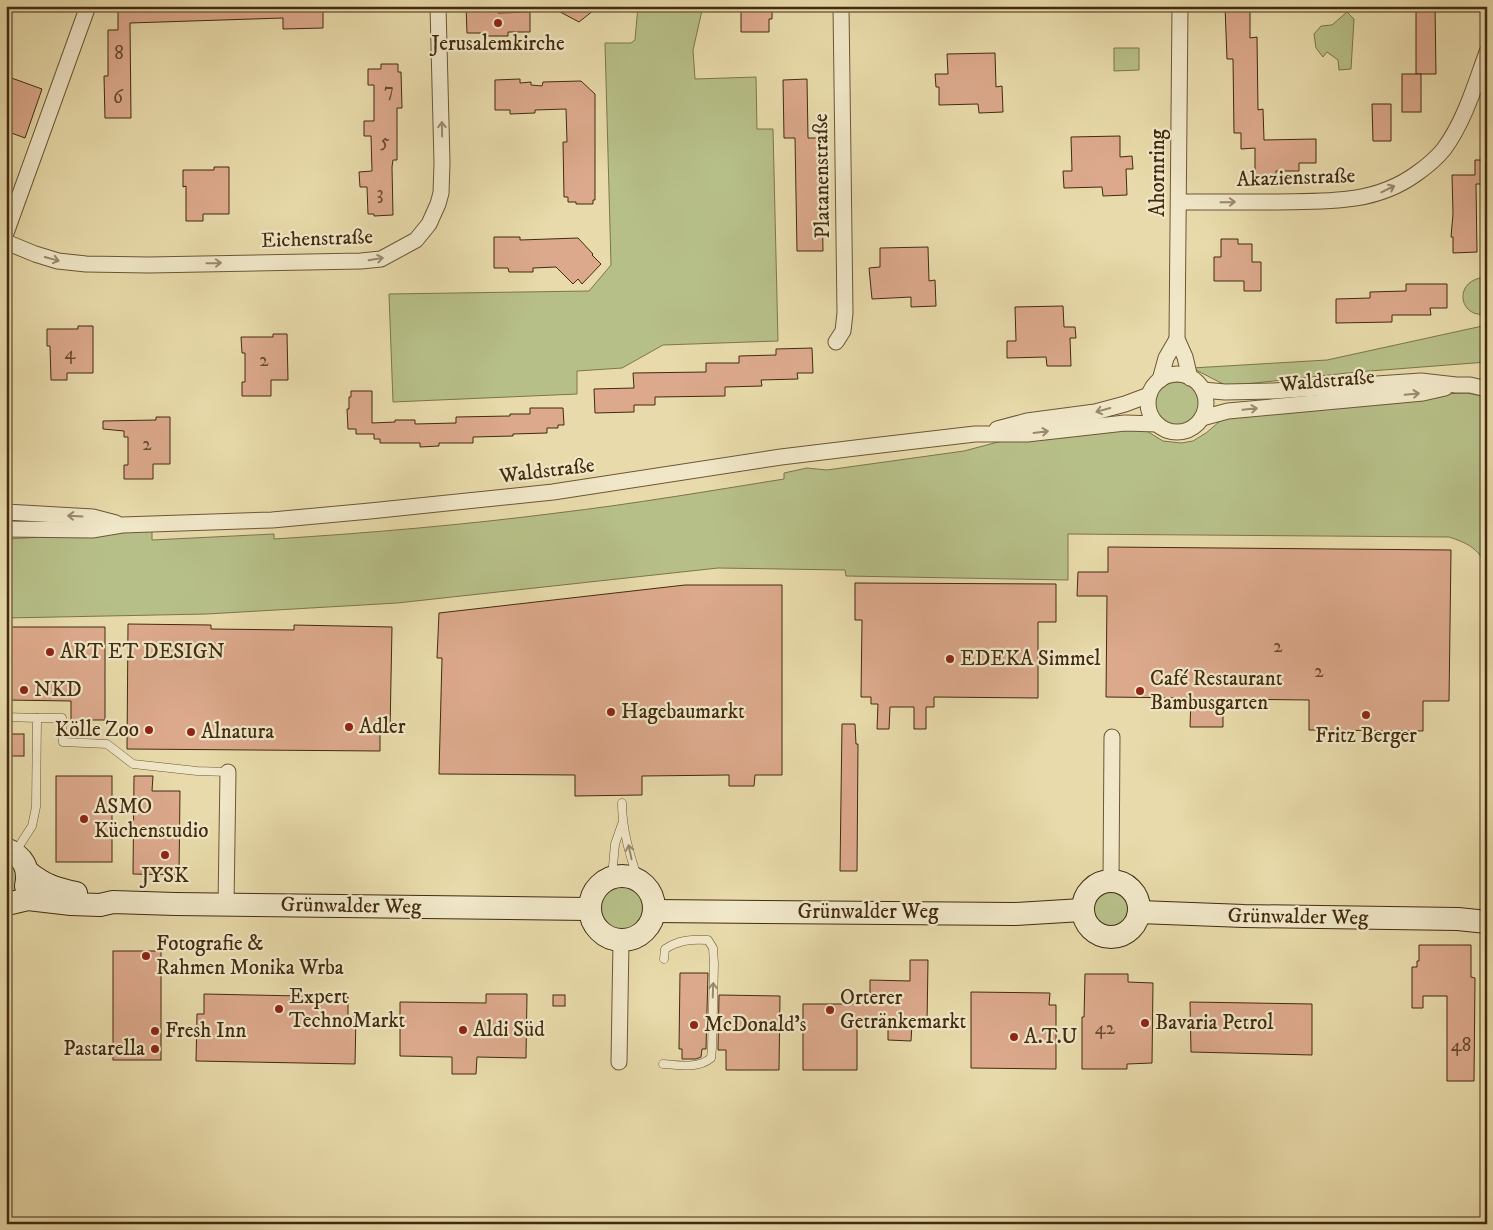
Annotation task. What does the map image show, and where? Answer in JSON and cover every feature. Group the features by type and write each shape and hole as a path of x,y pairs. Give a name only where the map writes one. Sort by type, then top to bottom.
{"main road":[{"name":"Grünwalder Weg","path":"8,904 17,899 26,887 28,872 25,864 11,851"},
{"name":"Grünwalder Weg","path":"28,872 51,888 102,896 113,902"},
{"path":"621,876 638,880 650,893 654,910 652,920 640,935 631,940 613,940 594,926 589,909 590,899 595,889 602,882 612,877 621,876"},
{"path":"1111,880 1129,887 1135,894 1139,912 1136,921 1130,929 1123,934 1111,937 1091,929 1085,920 1082,910 1087,892 1102,882 1111,880"},
{"name":"Grünwalder Weg","path":"8,904 28,900 80,905 100,905 113,902 589,909"},
{"name":"Grünwalder Weg","path":"1458,920 1487,906"},
{"name":"Grünwalder Weg","path":"654,910 1015,914 1082,910"},
{"name":"Grünwalder Weg","path":"1139,912 1487,922"}],"street":[{"path":"6,233 88,6"},
{"name":"Eichenstraße","path":"6,242 58,261 86,264 149,265 361,261 381,259 388,256 420,236 434,216 441,193 442,136 438,6"},
{"name":"Platanenstraße","path":"836,342 843,331 845,313 841,6"},
{"name":"Ahornring","path":"1180,6 1177,339 1185,357 1190,378"},
{"name":"Akazienstraße","path":"1179,202 1335,201 1361,198 1383,192 1410,178 1443,150 1460,124 1487,52"},
{"name":"Ahornring","path":"1160,380 1166,358 1177,339"},
{"path":"1157,424 1149,411 1149,395 1153,386 1160,380 1175,374 1190,378 1198,383 1203,390 1206,399 1206,409 1202,418"},
{"name":"Waldstraße","path":"1203,390 1225,392 1273,391 1421,381 1470,385 1487,389"},
{"name":"Waldstraße","path":"6,529 92,530 122,525 272,520 554,492 781,457 975,434 1027,434 1125,423 1157,424 1166,430 1176,432 1186,431 1196,426 1202,418 1228,411 1424,393 1456,385"},
{"name":"Waldstraße","path":"975,434 1026,421 1095,412 1149,395"},
{"name":"Waldstraße","path":"6,512 93,517 122,525"},
{"path":"1111,880 1112,737"},
{"path":"226,905 228,772"},
{"path":"619,1062 621,941"}],"lane":[{"path":"6,717 62,718 62,742 107,744 133,764 197,772 228,772"},
{"path":"11,851 32,826 36,807 37,718"},
{"path":"622,803 622,824 628,852 638,880"},
{"path":"612,877 615,844 622,824"},
{"path":"663,1064 694,1066 704,1064 711,1058 713,948 708,940 677,941 665,949 664,959"}],"green space":[{"path":"638,6 703,6 693,50 695,79 756,77 757,129 773,129 778,341 663,345 622,368 577,371 577,394 393,402 389,294 589,291 611,265 605,43 631,43 635,40"},
{"path":"1347,12 1354,19 1351,69 1339,70 1338,60 1327,52 1323,57 1316,48 1314,34 1321,26 1332,25"},
{"path":"1114,48 1139,48 1139,70 1114,71"},
{"path":"1480,278 1487,279 1487,314 1478,314 1471,311 1463,300 1463,293 1466,287 1471,281"},
{"path":"1487,325 1487,362 1357,372 1227,386 1192,368 1327,360"},
{"path":"1173,382 1181,382 1193,388 1199,404 1193,420 1181,426 1173,426 1161,420 1155,408 1155,400 1161,388"},
{"path":"1467,393 1487,397 1487,571 1482,558 1473,548 1449,537 1068,534 1068,580 846,576 845,570 718,568 397,603 207,614 6,618 6,539 152,531 152,540 274,534 274,539 451,525 642,501 784,479 784,473 807,468 827,470 964,451 998,442 1116,430 1145,430 1163,441 1181,443 1193,441 1206,433 1219,422 1219,419 1442,394"},
{"path":"6,858 18,868 16,890 6,897"},
{"path":"616,883 626,883 640,890 647,904 647,914 640,928 626,935 616,935 606,931 599,924 595,914 595,904 599,894 606,887"},
{"path":"1111,886 1123,890 1129,896 1133,908 1129,920 1123,926 1111,930 1099,926 1093,920 1089,908 1093,896 1099,890"}],"building":[{"path":"118,6 323,6 323,28 283,29 283,18 130,23 131,118 105,118 104,76 108,76 108,30 118,30"},
{"name":"Jerusalemkirche","path":"466,6 498,6 498,13 530,12 530,32 508,32 508,36 485,36 485,33 467,33"},
{"path":"549,6 599,6 579,22"},
{"path":"741,6 772,6 769,32 741,32"},
{"path":"1225,6 1250,6 1250,38 1257,37 1258,110 1263,109 1264,140 1316,139 1316,163 1299,163 1299,171 1276,171 1276,175 1255,175 1255,148 1241,149 1241,133 1234,133 1233,59 1227,59"},
{"path":"1416,6 1435,6 1436,74 1416,74"},
{"path":"995,53 996,87 1002,86 1003,112 979,113 978,104 939,105 939,87 936,87 935,74 948,74 947,54"},
{"path":"381,64 398,64 398,72 401,72 402,108 397,108 397,160 393,160 392,167 393,215 374,216 374,214 368,214 367,187 360,187 359,172 372,171 371,136 364,136 364,121 374,121 374,85 368,85 368,69 381,69"},
{"path":"1402,74 1421,74 1421,112 1402,112"},
{"path":"6,76 42,89 25,138 6,131"},
{"path":"520,79 520,83 531,82 531,85 542,86 543,82 581,81 595,94 595,200 593,200 593,204 576,204 576,202 568,202 568,197 564,197 563,142 567,142 566,109 535,110 535,113 510,114 510,110 495,110 495,80"},
{"path":"807,79 808,138 821,138 823,251 797,251 795,138 784,138 783,80"},
{"path":"1372,104 1391,104 1391,141 1373,141"},
{"path":"1120,136 1120,157 1132,156 1133,169 1126,169 1127,195 1103,196 1102,187 1064,188 1063,171 1072,171 1071,137"},
{"path":"1475,160 1487,160 1487,184 1476,184 1477,252 1453,253 1453,237 1451,237 1453,214 1452,175 1475,175"},
{"path":"214,167 229,167 229,214 203,214 203,221 186,221 186,186 183,187 183,170 214,170"},
{"path":"494,237 520,237 520,240 578,238 601,264 582,284 578,279 573,284 556,267 533,268 533,272 509,272 508,268 494,268"},
{"path":"1221,239 1238,239 1238,244 1252,244 1252,262 1261,262 1261,291 1244,291 1244,281 1214,281 1214,257 1221,257"},
{"path":"928,247 929,281 935,280 936,306 911,307 911,297 872,299 869,268 880,267 880,248"},
{"path":"1406,284 1447,284 1447,308 1430,308 1431,315 1392,315 1392,322 1336,323 1336,299 1370,298 1370,292 1406,291"},
{"path":"1063,306 1064,327 1075,327 1076,338 1070,338 1071,366 1047,366 1046,357 1007,358 1007,341 1016,341 1015,307"},
{"path":"78,326 93,326 93,373 67,373 67,380 51,380 50,346 47,346 47,329 78,329"},
{"path":"273,334 287,334 288,380 271,380 271,396 242,396 242,382 245,382 245,353 242,353 241,337 273,337"},
{"path":"812,348 813,373 797,373 798,379 761,380 762,386 725,387 725,396 655,397 655,405 634,405 634,412 595,413 594,389 634,388 633,373 706,372 706,363 739,363 739,356 776,355 776,349"},
{"path":"351,391 372,391 372,423 415,420 415,424 456,423 456,417 510,416 510,414 530,414 530,408 563,408 564,425 558,425 558,428 547,428 547,433 473,437 473,443 439,443 439,446 420,447 420,443 380,443 380,439 374,439 374,434 356,434 356,429 348,429 347,409 349,409"},
{"path":"156,417 170,417 170,464 153,464 153,479 124,479 124,465 128,465 128,437 124,437 124,431 103,429 103,421 156,420"},
{"path":"1108,547 1451,550 1449,701 1423,701 1423,731 1309,730 1309,700 1223,699 1223,727 1190,727 1191,698 1106,697 1107,596 1077,596 1078,572 1108,572"},
{"name":"EDEKA Simmel","path":"855,583 1056,584 1056,622 1038,622 1038,698 934,697 934,707 926,707 926,729 914,729 914,707 890,707 889,729 877,729 878,704 871,704 871,697 861,697 862,620 855,620"},
{"name":"Hagebaumarkt","path":"685,585 782,585 782,775 755,775 754,786 729,786 729,775 642,776 642,795 575,796 575,775 439,774 442,658 437,658 439,613"},
{"path":"128,624 211,625 211,629 294,630 294,625 392,627 390,731 380,731 380,751 127,749"},
{"path":"6,627 105,627 105,720 71,720 71,701 6,700"},
{"path":"842,724 855,724 856,744 858,744 857,871 840,871"},
{"path":"6,734 24,734 24,756 6,756"},
{"path":"56,776 112,776 112,862 56,862"},
{"path":"134,776 153,776 152,791 180,791 179,875 133,874"},
{"path":"1419,945 1471,945 1471,977 1475,978 1474,1081 1447,1081 1447,996 1423,996 1423,1008 1412,1008 1412,967 1417,967 1417,961 1419,961"},
{"path":"113,951 161,951 161,1060 113,1060"},
{"path":"910,960 928,960 927,1024 912,1024 911,1041 888,1040 888,1028 857,1027 857,1070 803,1070 803,1004 870,1004 870,980 910,981"},
{"name":"McDonald's","path":"680,973 708,973 706,1049 702,1049 701,1057 696,1059 682,1059 682,1049 679,1049"},
{"path":"1085,974 1128,974 1128,982 1153,983 1152,1063 1127,1064 1127,1069 1082,1069 1082,1017 1084,1017"},
{"name":"A.T.U","path":"971,992 1050,993 1049,1005 1056,1005 1056,1069 971,1068"},
{"path":"204,994 348,997 348,1017 356,1017 355,1064 196,1061 197,1014 204,1014"},
{"name":"Aldi Süd","path":"486,994 527,994 526,1058 477,1057 476,1074 452,1074 452,1057 400,1056 400,1002 486,1003"},
{"path":"553,995 565,995 565,1006 553,1006"},
{"path":"719,995 780,996 779,1070 726,1070 726,1050 718,1050"},
{"path":"1190,1002 1312,1004 1312,1055 1191,1052"}],"place":[{"name":"Jerusalemkirche","path":"498,23"},
{"name":"ART ET DESIGN","path":"50,652"},
{"name":"EDEKA Simmel","path":"950,659"},
{"name":"NKD","path":"24,690"},
{"name":"Café Restaurant Bambusgarten","path":"1140,691"},
{"name":"Hagebaumarkt","path":"611,712"},
{"name":"Fritz Berger","path":"1366,715"},
{"name":"Adler","path":"349,727"},
{"name":"Kölle Zoo","path":"149,730"},
{"name":"Alnatura","path":"191,732"},
{"name":"ASMO Küchenstudio","path":"84,819"},
{"name":"JYSK","path":"165,855"},
{"name":"Fotografie & Rahmen Monika Wrba","path":"146,956"},
{"name":"Expert TechnoMarkt","path":"279,1009"},
{"name":"Orterer Getränkemarkt","path":"830,1010"},
{"name":"Bavaria Petrol","path":"1145,1023"},
{"name":"McDonald's","path":"694,1025"},
{"name":"Aldi Süd","path":"463,1030"},
{"name":"Fresh Inn","path":"155,1031"},
{"name":"A.T.U","path":"1014,1037"},
{"name":"Pastarella","path":"155,1049"}]}
